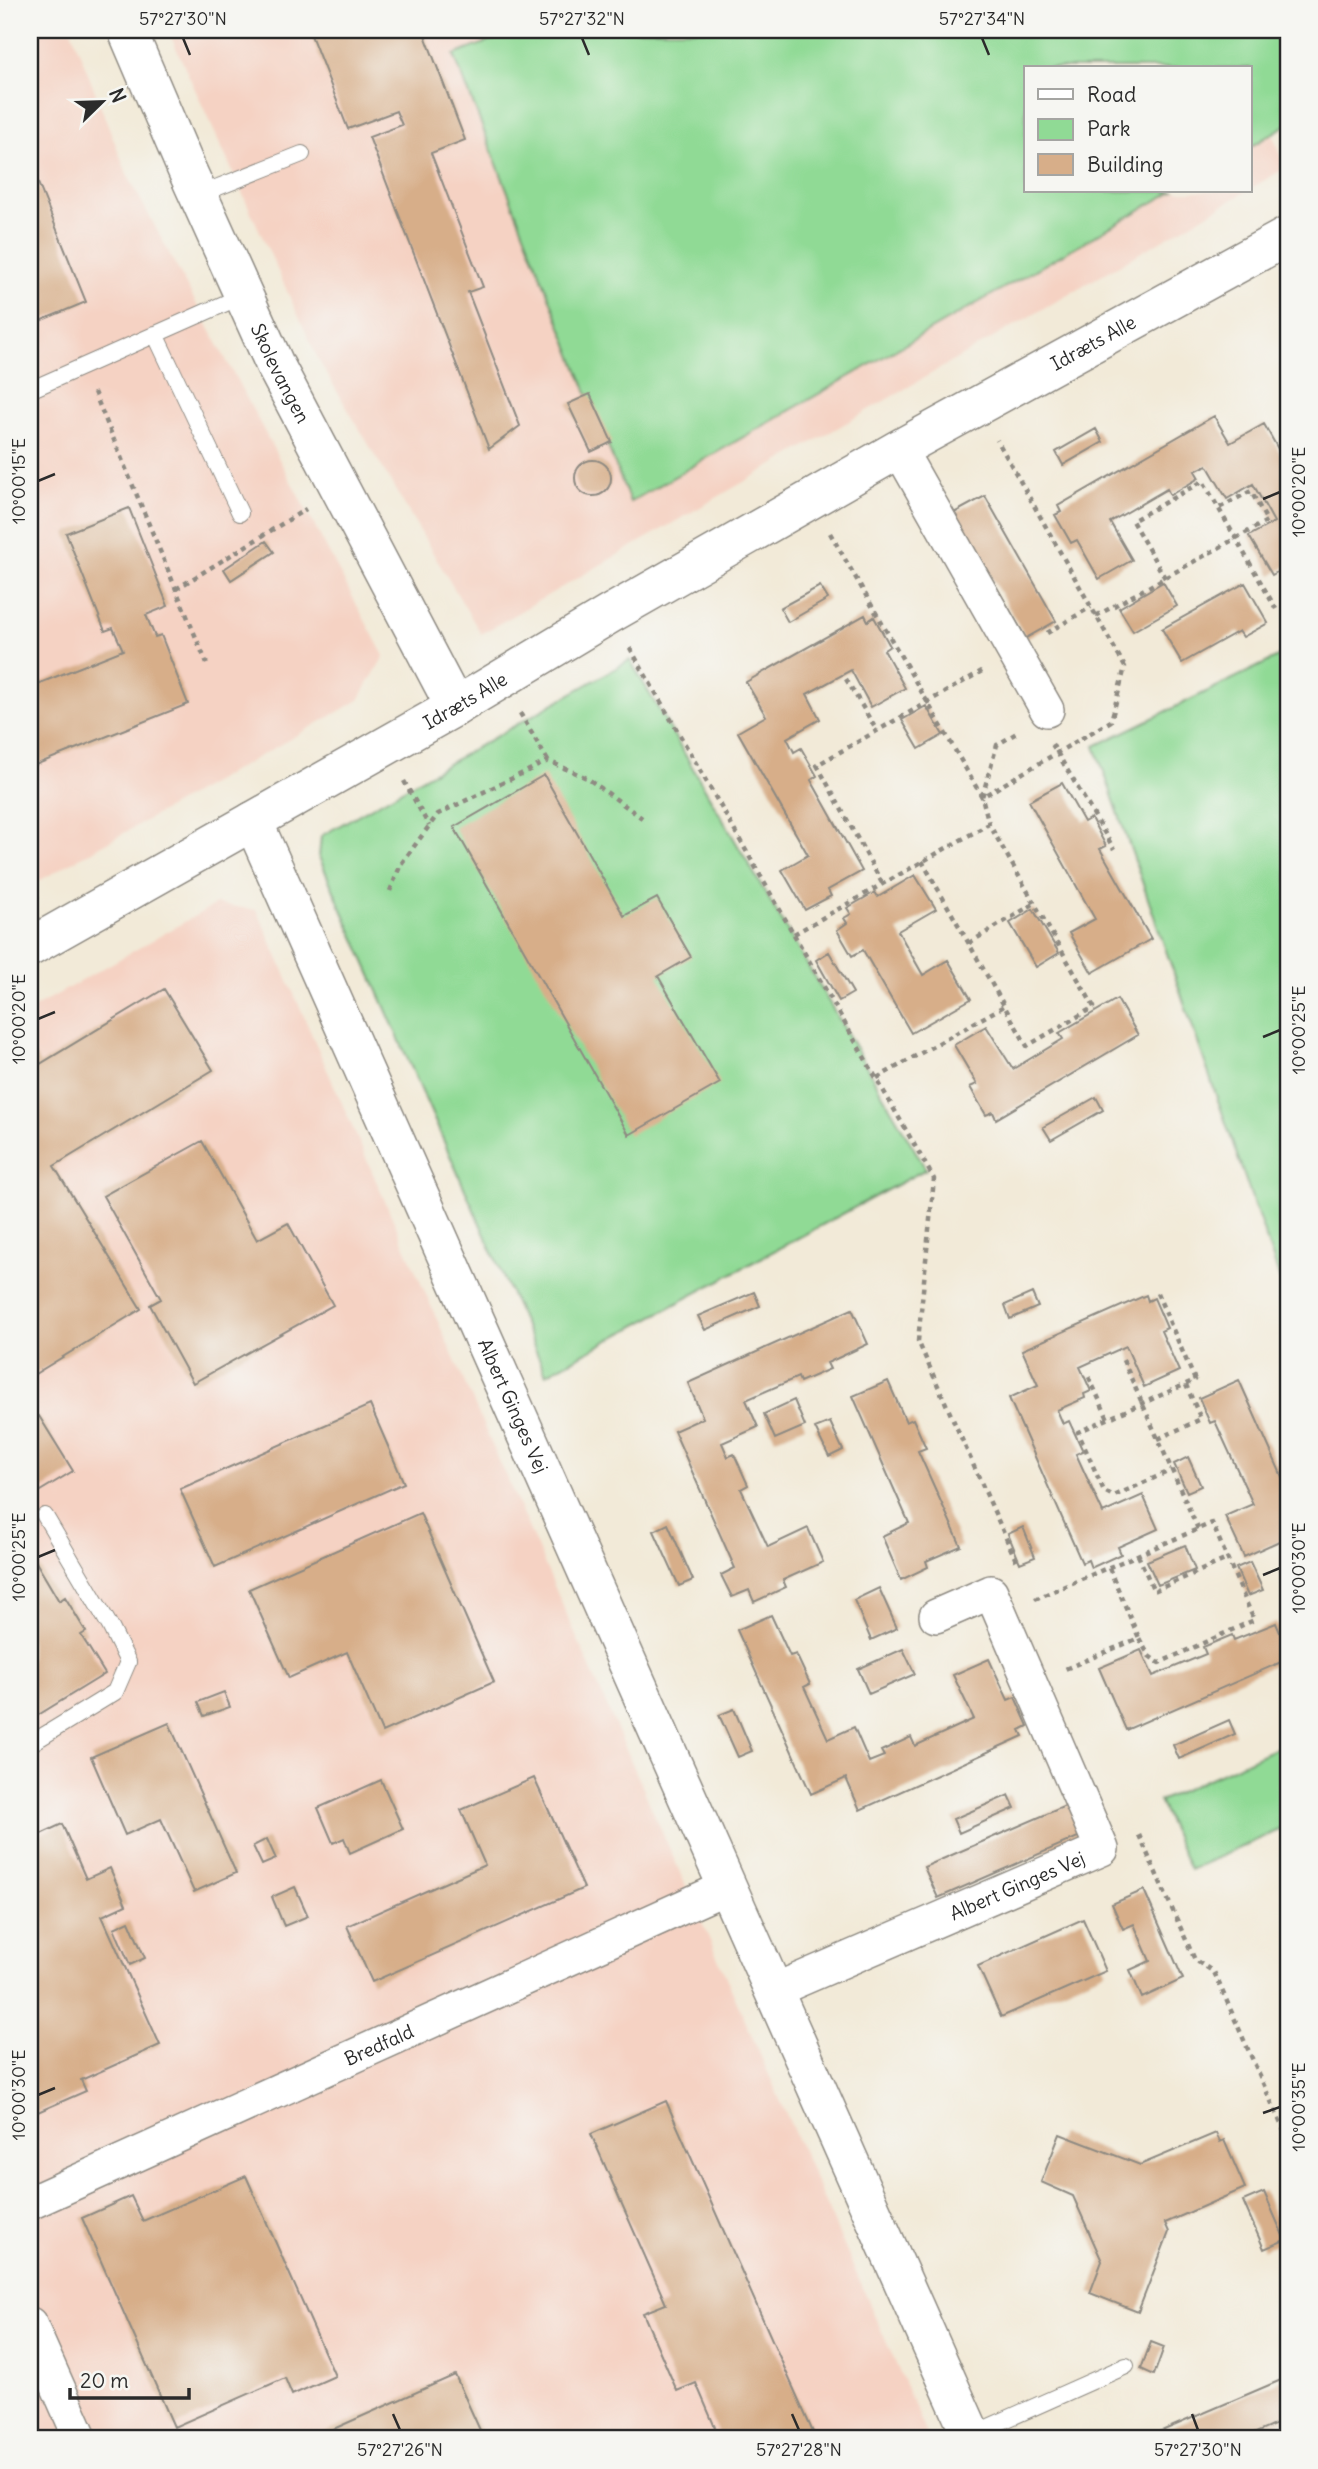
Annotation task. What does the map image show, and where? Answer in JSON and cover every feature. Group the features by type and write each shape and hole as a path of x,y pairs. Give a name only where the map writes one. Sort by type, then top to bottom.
{"street":[{"name":"Skolevangen","path":"127,30 275,365 455,707"},
{"name":"Idræts Alle","path":"30,947 455,707 610,614 899,449 1288,236"},
{"path":"899,449 1014,652 1042,715"},
{"name":"Albert Ginges Vej","path":"253,821 972,2437"},
{"name":"Albert Ginges Vej","path":"773,1991 1102,1849 991,1592 936,1616"},
{"name":"Bredfald","path":"30,2203 727,1887"},
{"path":"30,2324 81,2439"}],"lane":[{"path":"198,195 302,154"},
{"path":"30,390 244,295"},
{"path":"155,334 240,513"},
{"path":"30,1744 115,1692 128,1662 110,1626 45,1516"},
{"path":"972,2437 1126,2366"}],"path":[{"path":"83,365 207,664"},
{"path":"1165,578 1132,521 1203,481 1276,610"},
{"path":"176,589 340,488"},
{"path":"1096,616 1267,521 1251,491 1219,508"},
{"path":"882,883 817,765 1091,607"},
{"path":"610,614 934,1179 918,1341 1023,1575"},
{"path":"846,679 877,731"},
{"path":"501,680 548,761 587,778 642,818"},
{"path":"922,861 1027,1046 1094,1007 989,824 982,797 996,745 1042,715 1114,849"},
{"path":"384,747 429,826"},
{"path":"390,891 401,864 438,814 548,761"},
{"path":"794,934 989,824"},
{"path":"968,943 1035,903"},
{"path":"877,1078 1004,1006"},
{"path":"1157,1293 1195,1380 1078,1432 1104,1491 1114,1496 1172,1470"},
{"path":"1123,1360 1198,1529"},
{"path":"1089,1377 1108,1419"},
{"path":"1158,1439 1201,1419 1185,1385"},
{"path":"1034,1600 1212,1523 1254,1620 1159,1663 1149,1656 1139,1638 1109,1568"},
{"path":"1138,1555 1154,1591 1227,1559"},
{"path":"1028,1588 1039,1612"},
{"path":"1065,1669 1139,1638"},
{"path":"1060,1658 1070,1682"},
{"path":"1138,1833 1195,1960 1214,1972 1288,2140"},
{"path":"1271,2439 1284,2434 1286,2439"}],"shaded area":[{"path":"30,30 71,30 127,174 384,656 359,700 30,886"},
{"path":"168,30 1233,30 1037,66 1024,66 1024,192 1245,192 481,634 318,359"},
{"path":"1252,78 1285,168 1252,188"},
{"path":"216,904 257,910 929,2439 30,2439 30,1010"}],"green space":[{"path":"518,30 1288,30 1288,124 1252,146 1252,66 1024,66 1024,192 1171,192 630,502 454,55"},
{"path":"1288,652 1288,1302 1095,746"},
{"path":"630,660 926,1169 546,1374 319,857 321,836"},
{"path":"1283,1745 1288,1756 1288,1826 1190,1870 1159,1801"}],"building":[{"path":"309,30 423,30 465,140 431,153 483,287 468,292 520,426 489,449 369,137 402,125 396,111 348,129"},
{"path":"30,163 86,302 30,325"},
{"path":"590,394 612,442 591,452 568,404"},
{"path":"1214,416 1230,443 1264,424 1282,456 1288,453 1288,566 1272,575 1249,536 1274,522 1253,484 1227,499 1207,465 1195,471 1199,478 1170,495 1167,489 1110,522 1132,560 1099,579 1077,540 1071,543 1055,515 1061,512 1058,506"},
{"path":"1096,429 1103,442 1063,465 1056,452"},
{"path":"593,460 605,466 611,478 605,490 593,496 581,490 575,478 581,466"},
{"path":"985,496 1056,621 1026,638 954,513"},
{"path":"129,508 168,606 146,615 155,637 161,635 188,704 30,767 30,687 123,650 113,628 105,631 66,533"},
{"path":"266,541 274,552 231,580 224,569"},
{"path":"1163,582 1177,606 1133,631 1119,608"},
{"path":"1245,583 1268,623 1243,637 1239,631 1182,663 1162,629"},
{"path":"820,586 828,599 788,622 780,608"},
{"path":"865,615 868,621 874,617 890,646 884,650 905,688 871,707 851,670 807,694 820,719 787,738 794,752 801,748 817,776 811,780 862,871 828,890 831,896 805,910 782,870 808,855 738,732 766,716 746,682"},
{"path":"926,706 943,735 919,749 902,720"},
{"path":"544,775 624,916 657,898 691,957 658,976 720,1083 629,1135 454,827"},
{"path":"1062,783 1084,822 1091,818 1106,846 1100,849 1151,939 1092,973 1069,933 1095,919 1029,801"},
{"path":"915,875 936,909 898,931 923,975 948,960 971,999 911,1033 863,950 852,956 837,930 847,923 844,918 851,914 847,908 875,892 878,897"},
{"path":"1033,909 1059,953 1036,967 1010,923"},
{"path":"829,952 853,993 839,1001 816,960"},
{"path":"164,989 213,1070 54,1166 141,1309 30,1377 30,1047 40,1064"},
{"path":"1117,999 1138,1035 996,1119 993,1112 986,1115 970,1087 977,1084 954,1045 986,1026 1013,1069 1063,1039 1059,1033"},
{"path":"1096,1097 1103,1110 1051,1140 1043,1127"},
{"path":"202,1141 257,1240 288,1223 333,1305 193,1383 150,1305 161,1299 103,1196"},
{"path":"754,1292 760,1306 705,1330 698,1316"},
{"path":"1032,1293 1038,1307 1010,1319 1005,1305"},
{"path":"1146,1295 1148,1301 1154,1298 1167,1328 1161,1331 1179,1371 1144,1387 1126,1346 1080,1367 1091,1391 1084,1394 1085,1398 1057,1410 1063,1424 1069,1421 1083,1451 1076,1454 1103,1513 1143,1495 1158,1529 1118,1547 1121,1554 1091,1568 1088,1560 1082,1563 1009,1398 1038,1385 1022,1350"},
{"path":"852,1309 868,1344 827,1363 830,1369 800,1382 798,1377 746,1400 758,1427 722,1443 728,1457 734,1454 748,1485 741,1489 768,1547 808,1528 823,1562 783,1580 786,1587 754,1602 749,1590 732,1597 721,1575 735,1568 674,1431 703,1418 688,1383"},
{"path":"1239,1380 1288,1490 1288,1537 1244,1557 1225,1516 1253,1504 1215,1421 1210,1423 1199,1398"},
{"path":"888,1381 906,1422 913,1419 926,1448 918,1451 961,1546 926,1561 928,1567 901,1580 882,1536 909,1523 853,1396"},
{"path":"794,1400 805,1426 775,1439 764,1414"},
{"path":"370,1405 404,1483 215,1567 180,1489"},
{"path":"39,1416 73,1471 30,1497 30,1421"},
{"path":"830,1422 843,1450 829,1457 815,1428"},
{"path":"1188,1457 1201,1486 1187,1492 1174,1464"},
{"path":"420,1513 494,1682 382,1732 347,1652 289,1678 249,1589"},
{"path":"668,1524 693,1580 679,1586 654,1531"},
{"path":"1023,1527 1035,1557 1020,1563 1008,1534"},
{"path":"1185,1545 1195,1570 1158,1585 1147,1561"},
{"path":"30,1552 59,1601 65,1597 86,1632 81,1635 105,1674 30,1720"},
{"path":"1250,1562 1263,1590 1248,1596 1236,1568"},
{"path":"879,1588 897,1628 871,1640 854,1600"},
{"path":"771,1615 790,1656 796,1654 810,1684 804,1687 828,1739 854,1727 869,1762 884,1756 881,1751 911,1737 915,1746 974,1719 953,1675 989,1659 1008,1700 1015,1697 1028,1726 1020,1730 1023,1736 860,1810 846,1778 811,1794 737,1630"},
{"path":"1276,1623 1288,1651 1288,1659 1126,1730 1099,1668 1141,1650 1153,1676 1206,1654 1203,1647 1232,1635 1234,1640"},
{"path":"903,1649 915,1674 869,1694 858,1669"},
{"path":"224,1692 230,1707 204,1716 198,1702"},
{"path":"734,1709 752,1751 738,1757 719,1715"},
{"path":"1229,1720 1235,1734 1179,1759 1173,1745"},
{"path":"169,1723 236,1873 194,1892 161,1819 125,1835 91,1757"},
{"path":"534,1778 584,1888 372,1982 347,1926 485,1865 461,1810"},
{"path":"381,1780 403,1829 350,1853 344,1838 333,1843 318,1808"},
{"path":"1009,1795 1015,1808 959,1833 953,1819"},
{"path":"1072,1803 1085,1834 938,1898 924,1867"},
{"path":"62,1824 86,1879 110,1868 126,1905 102,1916 160,2045 81,2080 86,2091 31,2115 30,1839"},
{"path":"267,1839 276,1859 262,1865 253,1846"},
{"path":"295,1887 308,1916 284,1926 272,1897"},
{"path":"1144,1890 1183,1979 1142,1998 1130,1970 1150,1961 1134,1924 1123,1929 1112,1904"},
{"path":"1083,1919 1106,1971 1001,2017 978,1966"},
{"path":"129,1921 145,1958 130,1965 114,1928"},
{"path":"666,2101 816,2439 720,2439 696,2383 677,2391 643,2313 666,2304 591,2134"},
{"path":"1216,2133 1220,2142 1224,2140 1245,2188 1165,2223 1169,2232 1138,2312 1090,2293 1102,2261 1073,2196 1041,2182 1060,2134 1140,2165"},
{"path":"246,2176 335,2376 292,2395 285,2378 174,2427 82,2218 131,2196 143,2221"},
{"path":"1264,2192 1285,2240 1264,2249 1243,2201"},
{"path":"1151,2342 1164,2347 1154,2375 1141,2369"},
{"path":"455,2375 484,2439 311,2439"},
{"path":"1288,2377 1288,2419 1242,2439 1143,2439"}]}
